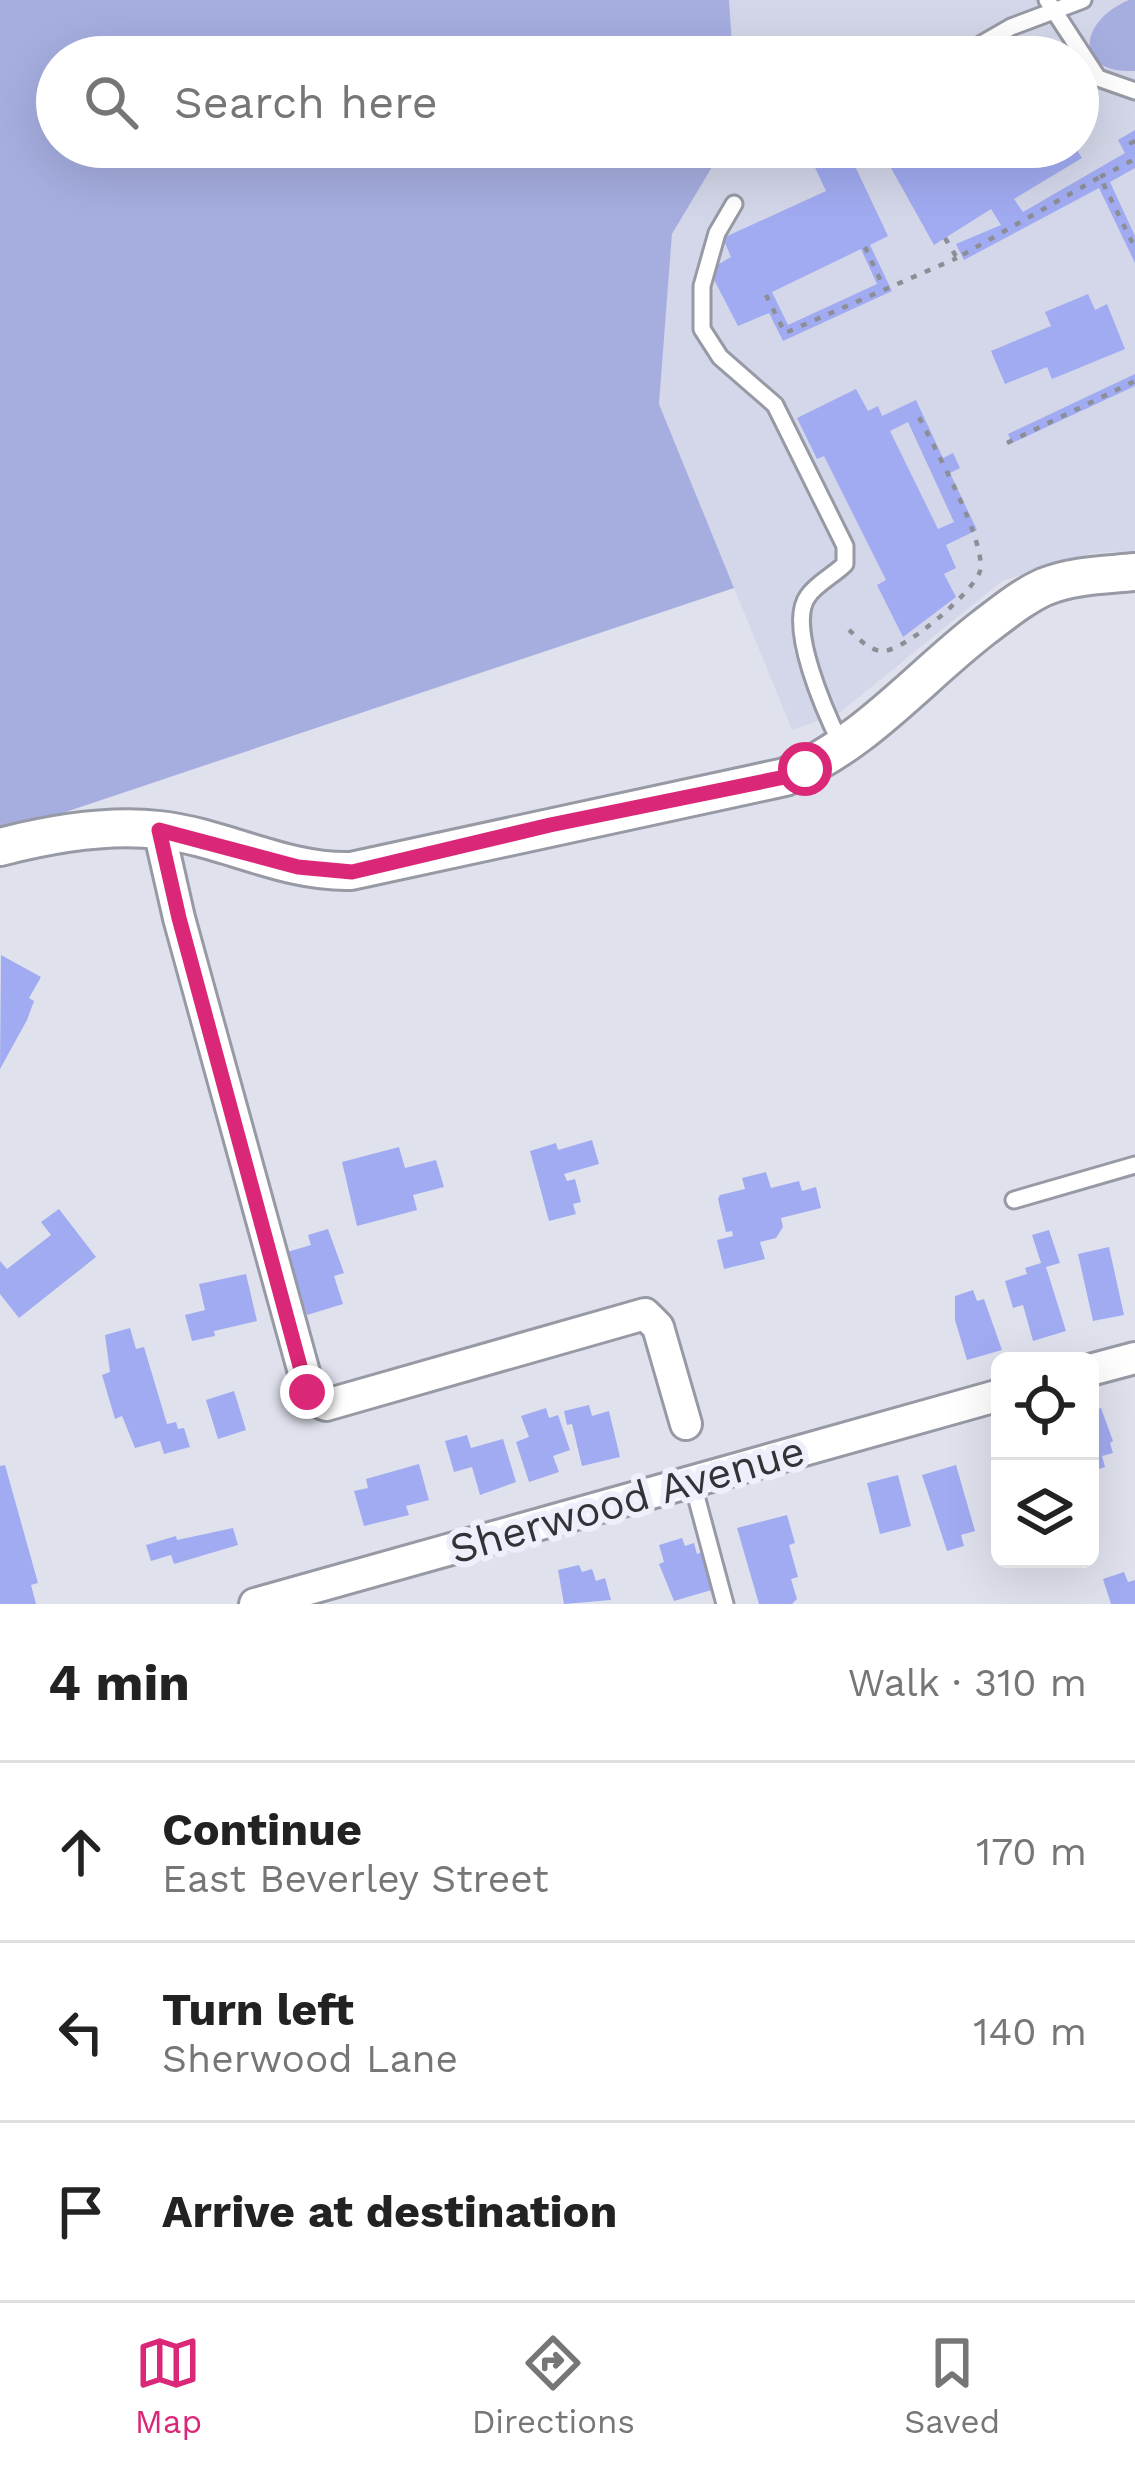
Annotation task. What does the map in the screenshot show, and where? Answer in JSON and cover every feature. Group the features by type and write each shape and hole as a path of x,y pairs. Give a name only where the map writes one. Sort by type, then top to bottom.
{"street":[{"path":"0,847 73,832 159,830 298,867 352,872 785,777 842,747 1029,595 1079,577 1135,572"},
{"path":"159,830 311,1397 326,1406 645,1314 658,1327 686,1424"},
{"path":"1099,1368 1135,1358"},
{"name":"Sherwood Avenue","path":"255,1604 991,1398"}],"lane":[{"path":"995,36 1049,5 1083,0"},
{"path":"1049,5 1070,36"},
{"path":"1099,78 1135,91"},
{"path":"734,204 717,233 702,286 702,328 720,357 776,405 845,546 845,564 809,593 800,612 826,713 842,747"},
{"path":"1014,1200 1135,1165"},
{"path":"692,1481 725,1604"}],"path":[{"path":"766,295 785,333 957,258 1135,156 1131,143 1135,141"},
{"path":"1100,177 1135,248"},
{"path":"945,238 957,258"},
{"path":"866,247 884,288"},
{"path":"1007,443 1135,381"},
{"path":"849,630 879,651 895,650 967,592 980,571 977,543 919,415"}],"shaded area":[{"path":"0,0 729,0 732,36 36,36 36,168 711,168 672,234 659,404 734,588 0,834"},
{"path":"729,0 1135,0 1135,551 1093,553 1002,581 838,714 792,730 659,404 672,234 711,168 1099,168 1099,36 732,36"},
{"path":"1135,0 1135,71 1115,70 1099,62 1099,36 1092,33 1112,9"}],"building":[{"path":"1135,130 1135,168 1110,182 1135,236 1135,263 1099,188 964,260 956,244 1001,225 991,209 934,245 891,168 1065,168 1014,199 1023,212 1125,153 1118,140"},
{"path":"815,168 856,168 888,236 870,245 892,291 783,341 769,313 738,326 709,270 731,257 723,238 826,191","holes":["861,249 877,284 788,325 772,292"]},
{"path":"1088,294 1095,310 1107,304 1125,349 1052,379 1047,367 1005,384 991,351 1051,326 1045,312"},
{"path":"1135,374 1135,386 1012,443 1008,434"},
{"path":"856,389 868,411 878,406 882,416 916,400 943,458 953,453 960,468 950,473 977,530 946,545 956,568 944,574 956,597 903,637 877,585 886,580 824,456 817,459 797,418","holes":["908,422 954,522 938,529 890,431"]},
{"path":"1,955 41,977 29,998 34,1001 27,1020 0,1069"},
{"path":"592,1140 599,1164 564,1174 567,1181 575,1179 581,1202 573,1204 576,1214 549,1221 530,1151 556,1143 558,1150"},
{"path":"399,1147 405,1168 436,1160 444,1187 413,1195 417,1210 357,1226 342,1162"},
{"path":"766,1172 771,1188 799,1181 802,1191 816,1187 821,1208 781,1218 783,1227 776,1238 760,1242 765,1259 724,1269 717,1240 733,1236 732,1231 726,1232 718,1199 745,1189 742,1178"},
{"path":"59,1209 96,1257 19,1318 0,1294 0,1261 7,1269 51,1235 41,1222"},
{"path":"328,1229 344,1273 334,1276 343,1304 307,1315 287,1252 311,1245 308,1235"},
{"path":"1049,1230 1060,1263 1046,1267 1066,1331 1033,1341 1023,1305 1013,1308 1005,1281 1041,1263 1032,1235"},
{"path":"1109,1247 1124,1315 1093,1321 1078,1254"},
{"path":"246,1274 257,1321 192,1341 185,1315 205,1310 199,1284"},
{"path":"973,1290 977,1301 984,1299 1002,1350 967,1360 955,1320 955,1296"},
{"path":"130,1328 136,1349 144,1347 167,1424 176,1422 178,1429 184,1428 190,1447 164,1454 160,1441 135,1448 122,1416 115,1419 102,1375 110,1372 105,1335"},
{"path":"234,1391 246,1430 218,1439 206,1400"},
{"path":"589,1405 592,1416 609,1411 620,1457 582,1466 564,1411"},
{"path":"546,1408 549,1418 558,1415 570,1450 553,1456 559,1472 529,1482 516,1442 529,1437 521,1416"},
{"path":"1099,1409 1113,1441 1113,1453 1102,1456 1105,1467 1099,1469 1099,1460"},
{"path":"467,1435 471,1448 503,1439 516,1482 480,1495 472,1467 454,1472 445,1441"},
{"path":"419,1464 429,1500 406,1506 409,1515 364,1526 354,1491 368,1488 366,1479"},
{"path":"5,1465 38,1583 31,1585 36,1604 0,1604 0,1466"},
{"path":"956,1465 975,1531 961,1535 964,1546 947,1551 922,1475"},
{"path":"898,1475 911,1526 880,1534 867,1483"},
{"path":"787,1515 795,1543 789,1545 798,1577 791,1579 797,1599 792,1604 759,1604 737,1528"},
{"path":"233,1528 238,1545 174,1564 171,1555 151,1561 146,1545 176,1536 177,1540"},
{"path":"682,1538 685,1546 694,1543 697,1554 704,1551 715,1589 674,1601 659,1564 664,1562 659,1545"},
{"path":"579,1565 582,1572 592,1569 596,1581 605,1578 611,1600 564,1604 558,1570"},
{"path":"1124,1572 1128,1582 1135,1580 1135,1604 1111,1604 1103,1579"}],"route":[{"path":"307,1392 159,830 298,867 352,872 805,769"}]}
